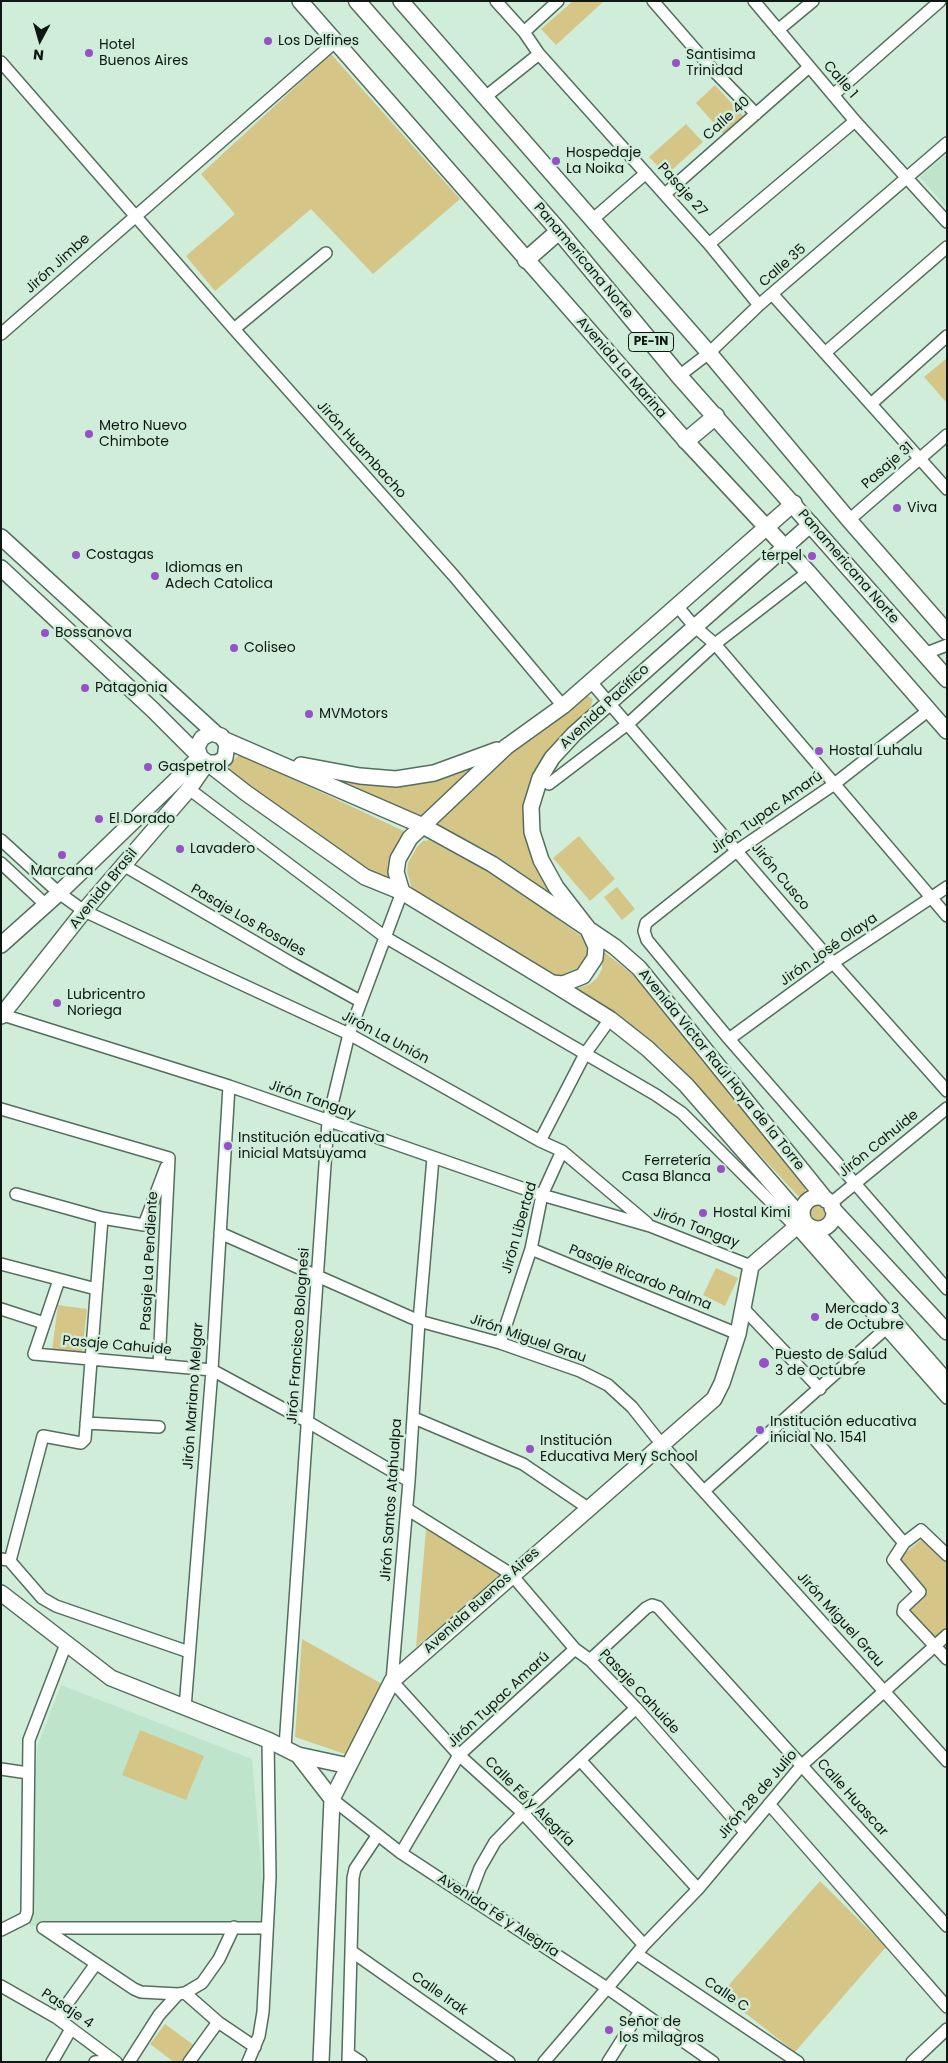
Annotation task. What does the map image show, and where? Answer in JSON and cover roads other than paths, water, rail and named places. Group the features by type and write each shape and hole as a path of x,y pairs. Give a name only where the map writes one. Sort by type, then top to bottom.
{"highway":[{"name":"Panamericana Norte","path":"357,1 559,231 679,376 947,679"},
{"path":"526,260 559,231"},
{"path":"686,441 716,416"}],"main road":[{"name":"Avenida La Marina","path":"300,1 686,441 808,572 947,730"},
{"path":"401,1 709,353 849,520 947,632"},
{"name":"Avenida Pacífico","path":"402,892 396,872 398,859 403,847 423,826 506,747 563,706 794,504"},
{"name":"Avenida Pacífico","path":"587,927 556,887 541,860 532,832 532,807 540,778 552,758 574,734 811,524"},
{"path":"1,536 221,737 228,749 225,758 217,763 203,760"},
{"path":"1,568 153,710 203,760 270,811 366,877 402,892 610,1019 648,1049 686,1085 890,1326 947,1382"},
{"path":"203,760 197,747 202,738 221,737 423,826 492,864 587,927 596,947 590,968 574,982 552,983"},
{"path":"275,760 360,776 396,779 434,773 506,747"},
{"path":"1,945 203,760"},
{"name":"Avenida Brasil","path":"2,1015 84,911 188,789 203,760"},
{"name":"Avenida Victor Raúl Haya de la Torre","path":"587,927 639,968 830,1204 947,1332"},
{"path":"815,1198 830,1204 830,1222 822,1228 804,1224 802,1208 810,1199 815,1198"},
{"path":"751,1266 804,1224"},
{"name":"Avenida Buenos Aires","path":"321,2062 332,1799 392,1681 511,1574 662,1446 714,1399 722,1383 738,1334 751,1266"},
{"path":"1,1593 111,1678 292,1751 349,1766"},
{"name":"Avenida Fé y Alegría","path":"292,1751 332,1799"}],"street":[{"name":"Pasaje 27","path":"496,1 524,32 539,54 709,244 759,305"},
{"path":"524,32 558,1"},
{"path":"652,1 714,71 756,114"},
{"name":"Calle 1","path":"754,1 854,121 947,222"},
{"path":"778,30 812,1"},
{"path":"833,95 940,1"},
{"name":"Jirón Jimbe","path":"1,334 335,42"},
{"path":"484,98 539,54"},
{"name":"Jirón Huambacho","path":"1,62 234,329 454,576 563,706"},
{"name":"Calle 40","path":"665,194 809,67"},
{"path":"709,244 854,121"},
{"name":"Calle 35","path":"679,376 709,353 759,305 773,295 905,177 947,143"},
{"path":"592,220 646,173"},
{"path":"826,352 947,247"},
{"path":"234,329 326,253"},
{"path":"773,295 947,489"},
{"path":"871,404 945,340"},
{"name":"Pasaje 31","path":"849,520 947,435"},
{"path":"548,784 629,724 715,644 808,572"},
{"path":"677,606 694,626 715,644 947,916"},
{"path":"924,654 947,645"},
{"name":"Jirón Cusco","path":"591,682 738,850 833,963 947,1091"},
{"name":"Jirón Tupac Amarú","path":"729,1039 647,940 644,931 646,923 738,850 833,784 929,710"},
{"path":"188,789 385,937 656,1094 682,1113 804,1224"},
{"name":"Jirón La Unión","path":"1,840 59,893 84,911 349,1034 540,1141 562,1151 650,1226"},
{"path":"1,863 46,905"},
{"name":"Pasaje Los Rosales","path":"123,865 360,1001"},
{"name":"Jirón José Olaya","path":"729,1039 833,963 947,887"},
{"name":"Jirón Francisco Bolognesi","path":"292,1751 308,1422 328,1121 349,1034 402,892"},
{"name":"Jirón Tangay","path":"2,1015 229,1086 542,1195 650,1226 751,1266"},
{"path":"540,1141 585,1054 610,1019"},
{"path":"729,1039 947,1290"},
{"name":"Jirón Mariano Melgar","path":"185,1708 212,1370 229,1086"},
{"name":"Jirón Cahuide","path":"830,1204 947,1108"},
{"path":"1,1109 169,1158 144,1225 102,1218 16,1194"},
{"name":"Jirón Libertad","path":"500,1342 531,1249 542,1195 562,1151"},
{"name":"Pasaje La Pendiente","path":"159,1365 169,1158"},
{"name":"Jirón Santos Atahualpa","path":"392,1681 414,1418 418,1320 433,1158"},
{"path":"102,1218 89,1360 85,1439 81,1443 43,1436 5,1560 42,1598 56,1606 189,1652"},
{"name":"Jirón Miguel Grau","path":"220,1233 318,1278 418,1320 500,1342 580,1371 608,1385 632,1407 662,1446 704,1490 947,1761"},
{"name":"Pasaje Ricardo Palma","path":"531,1249 738,1334"},
{"path":"1,1264 96,1289"},
{"path":"1,1309 44,1323 59,1280"},
{"path":"743,1308 820,1388"},
{"name":"Pasaje Cahuide","path":"44,1323 34,1354 212,1370 308,1422 409,1481"},
{"path":"704,1490 890,1326 947,1398"},
{"path":"792,1413 904,1544"},
{"path":"414,1418 523,1464 588,1508"},
{"path":"86,1423 159,1427"},
{"name":"Pasaje Cahuide","path":"407,1509 511,1574 575,1648 590,1660 636,1708 745,1832"},
{"path":"947,1555 921,1530 904,1544 893,1560 920,1592 904,1607 903,1612 947,1659"},
{"name":"Calle Huascar","path":"590,1660 652,1605 658,1607 947,1926"},
{"name":"Jirón 28 de Julio","path":"544,2062 640,1950 698,1889 802,1766 947,1635"},
{"path":"1,1930 25,1918 28,1912 29,1740 66,1644"},
{"name":"Jirón Tupac Amarú","path":"401,1853 459,1755 575,1648"},
{"name":"Calle Fé y Alegría","path":"392,1681 459,1755 523,1813 640,1950"},
{"path":"469,1897 480,1868 495,1842 523,1813 636,1708"},
{"path":"248,2062 259,2036 268,1928 270,1877 268,1740"},
{"path":"580,1760 698,1889"},
{"path":"1,1769 28,1773"},
{"name":"Avenida Fé y Alegría","path":"332,1799 401,1853 607,1988 713,2062"},
{"path":"769,1804 947,2007"},
{"path":"361,2062 348,2058 352,1895 355,1869 378,1836"},
{"path":"129,2062 164,2009 181,1993 202,1983 220,1959 234,1927"},
{"path":"164,2009 141,1992 95,1965 43,1928 268,1928"},
{"name":"Calle C","path":"640,1950 798,2062"},
{"name":"Calle Irak","path":"351,1951 510,2062"},
{"path":"57,2018 95,1965"},
{"name":"Pasaje 4","path":"1,1986 57,2018 115,2061"},
{"path":"141,1992 181,1993 218,2022 255,2046"},
{"path":"608,2062 639,2012"},
{"path":"190,2062 218,2022"},
{"path":"52,2062 70,2028"},
{"path":"912,2062 947,2029"},
{"path":"95,2062 115,2061"}],"place":[{"name":"Los Delfines","path":"268,41"},
{"name":"Hotel Buenos Aires","path":"89,53"},
{"name":"Santisima Trinidad","path":"676,63"},
{"name":"Hospedaje La Noika","path":"556,161"},
{"name":"Metro Nuevo Chimbote","path":"89,434"},
{"name":"Viva","path":"897,508"},
{"name":"Costagas","path":"76,555"},
{"name":"terpel","path":"812,556"},
{"name":"Idiomas en Adech Catolica","path":"155,576"},
{"name":"Bossanova","path":"45,633"},
{"name":"Coliseo","path":"234,648"},
{"name":"Patagonia","path":"85,688"},
{"name":"MVMotors","path":"309,714"},
{"name":"Hostal Luhalu","path":"819,751"},
{"name":"Gaspetrol","path":"148,767"},
{"name":"El Dorado","path":"99,819"},
{"name":"Lavadero","path":"180,849"},
{"name":"Marcana","path":"62,855"},
{"name":"Lubricentro Noriega","path":"57,1003"},
{"name":"Institución educativa inicial Matsuyama","path":"228,1146"},
{"name":"Ferretería Casa Blanca","path":"721,1169"},
{"name":"Hostal Kimi","path":"703,1213"},
{"name":"Mercado 3 de Octubre","path":"815,1317"},
{"name":"Puesto de Salud 3 de Octubre","path":"764,1363"},
{"name":"Institución educativa inicial No. 1541","path":"760,1430"},
{"name":"Institución Educativa Mery School","path":"530,1449"},
{"name":"Señor de los milagros","path":"609,2030"}]}
